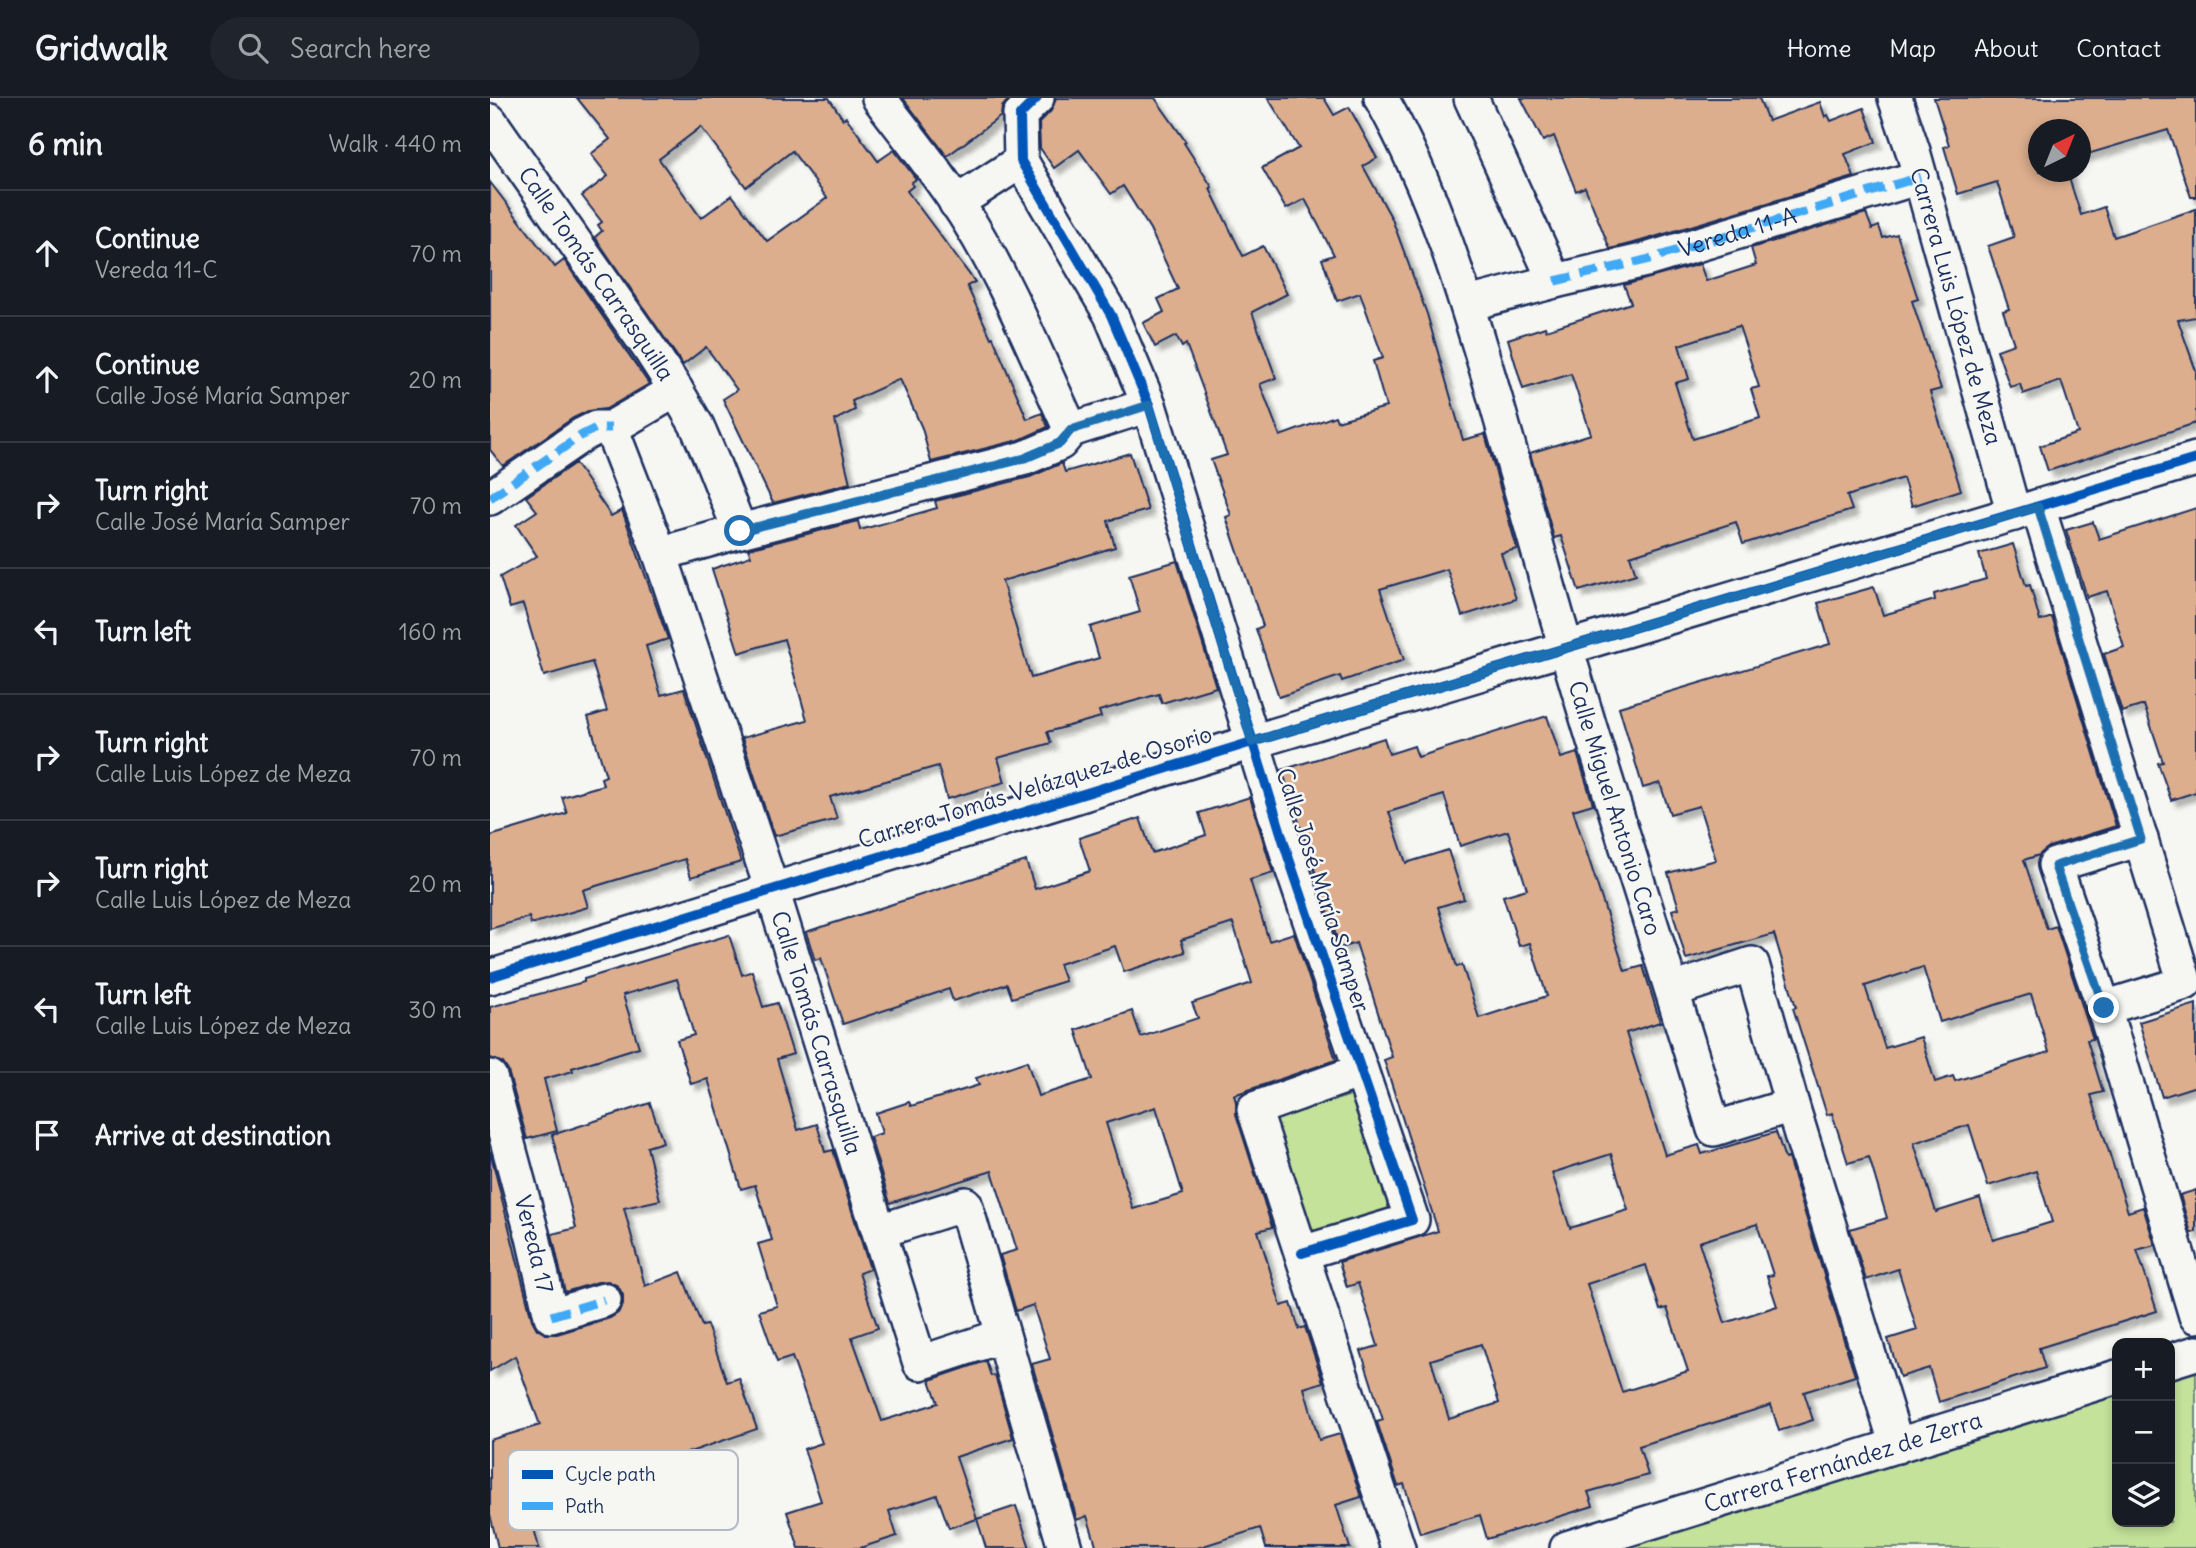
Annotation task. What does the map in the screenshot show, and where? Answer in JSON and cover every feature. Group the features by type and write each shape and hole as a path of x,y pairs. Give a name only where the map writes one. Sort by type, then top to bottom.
{"street":[{"path":"878,98 956,202 997,274 1071,430"},
{"path":"956,202 1021,161 1020,115 1037,98"},
{"name":"Calle Miguel Antonio Caro","path":"1381,98 1426,194 1468,304 1566,648 1714,1129 1792,1105"},
{"path":"1468,304 1555,281 1471,98"},
{"name":"Carrera Luis López de Meza","path":"1895,98 2026,511 2141,839 2185,983 2104,1008"},
{"name":"Calle Tomás Carrasquilla","path":"490,121 676,390 697,426 740,531"},
{"name":"Calle José María Samper","path":"1021,161 1111,315 1149,405 1252,742 1412,1220 1302,1253"},
{"name":"Vereda 11-A","path":"1555,281 1646,260 1920,177"},
{"name":"Calle Tomás Carrasquilla","path":"676,390 611,428 660,554 772,890 920,1363 1002,1336"},
{"path":"660,554 1025,458 1060,443 1071,430 1149,405"},
{"path":"490,498 582,435 596,428 611,428"},
{"name":"Carrera Tomás Velázquez de Osorio","path":"490,977 1252,742 2196,459"},
{"path":"2141,839 2055,866 2104,1008 2196,1316"},
{"path":"1673,990 1752,964 1792,1105 1897,1446"},
{"path":"1361,1071 1254,1109 1398,1548"},
{"name":"Vereda 17","path":"490,1077 551,1316 604,1300"},
{"path":"880,1231 965,1203 1065,1548"},
{"path":"2175,1359 2196,1353"},
{"name":"Carrera Fernández de Zerra","path":"1567,1548 2112,1379"}],"green space":[{"path":"1355,1094 1393,1216 1304,1243 1266,1121"},
{"path":"2196,1353 2196,1548 1567,1548 2112,1379 2112,1527 2175,1527 2175,1359"}],"building":[{"path":"577,98 829,98 878,161 894,150 916,179 907,191 975,282 967,286 991,338 993,337 1027,419 1042,413 1048,427 1019,440 931,462 922,428 900,379 852,401 855,410 835,420 850,483 773,503 723,399 737,390 706,347 683,365 595,237 602,231 598,225 602,222 582,196 608,176 591,154 610,139","holes":["701,127 746,187 792,151 827,198 767,241 732,195 701,218 659,159"]},
{"path":"903,98 1010,98 1002,107 1001,116 947,156"},
{"path":"1056,98 1155,98 1186,142 1184,143 1212,187 1210,189 1243,256 1263,246 1287,294 1252,312 1276,378 1260,384 1280,436 1335,416 1337,421 1386,407 1373,361 1383,358 1360,293 1337,301 1322,259 1334,255 1305,199 1286,209 1262,168 1299,148 1268,98 1324,98 1334,115 1349,107 1377,158 1363,166 1392,219 1427,314 1463,440 1485,434 1517,549 1501,553 1516,599 1462,616 1447,569 1380,589 1404,660 1342,681 1340,676 1279,697 1256,629 1263,626 1226,517 1231,515 1211,460 1227,455 1186,344 1182,347 1176,336 1155,347 1143,323 1164,312 1158,299 1178,289 1150,229 1123,186 1111,194 1079,150 1054,168 1040,148 1039,123 1051,111"},
{"path":"1521,98 1759,98 1768,121 1820,102 1825,117 1828,115 1831,121 1864,108 1876,142 1845,154 1854,177 1610,249 1585,187 1576,191 1554,136 1543,141"},
{"path":"1934,98 2196,98 2196,197 2191,197 2168,130 2091,153 2091,119 2028,119 2028,182 2070,182 2081,215 2104,207 2114,237 2196,209 2196,317 2178,320 2196,371 2196,423 2048,471 2040,446 2078,433 2061,381 2023,394 2020,384 2010,387 1997,350 2014,344 2003,311 2009,309 1988,246 2014,237 1997,182 1958,194 1944,147 1949,145"},
{"path":"490,182 555,267 564,260 649,384 606,409 588,411 573,418 503,466 490,450"},
{"path":"1866,213 1872,229 1879,226 1883,238 1897,234 1918,299 1912,301 1941,389 1930,392 1961,490 1912,506 1903,478 1847,496 1852,510 1743,544 1736,522 1630,556 1636,574 1579,591 1561,536 1554,538 1530,453 1591,434 1571,374 1523,389 1508,339 1631,303 1624,285 1700,264 1706,281 1756,265 1751,248","holes":["1739,326 1759,387 1751,389 1760,418 1693,439 1675,383 1689,379 1679,345"]},
{"path":"1130,453 1148,510 1108,521 1115,547 1002,581 1031,678 1099,658 1090,627 1140,612 1129,575 1177,561 1216,687 1162,703 1159,694 1099,711 1101,717 1047,732 1051,743 998,758 1005,782 947,799 938,766 830,797 837,819 774,836 742,738 807,720 784,639 739,653 712,569 751,556 748,549 858,521 860,530 937,508 935,501 1030,477 1062,463 1065,472"},
{"path":"575,463 611,516 622,510 668,639 646,646 661,695 684,689 741,862 691,877 685,859 583,890 588,907 531,924 529,917 490,929 490,836 567,813 562,797 603,785 601,778 606,776 588,717 607,711 592,662 544,676 523,604 510,608 500,577 537,556 516,525 537,511 526,497"},
{"path":"2196,508 2196,792 2171,800 2158,763 2163,762 2144,705 2122,712 2104,654 2124,647 2107,591 2087,597 2066,530 2093,522 2099,539"},
{"path":"2013,544 2026,586 2030,585 2040,621 2052,617 2116,826 2049,847 2039,855 2024,860 2047,929 2056,926 2093,1039 2087,1040 2103,1092 2091,1095 2128,1212 2143,1207 2155,1245 2137,1250 2157,1311 2039,1348 2045,1368 1939,1402 1929,1368 1900,1377 1888,1339 1917,1330 1898,1269 1866,1280 1850,1229 1887,1218 1869,1157 1848,1163 1832,1113 1827,1115 1793,1008 1796,1007 1774,934 1686,959 1672,910 1679,908 1668,873 1716,860 1699,806 1670,814 1660,783 1643,788 1619,707 1830,644 1818,603 1874,587 1883,615 1935,600 1934,594 1986,579 1979,554","holes":["1923,967 1940,1022 2031,994 2049,1052 1955,1081 1953,1076 1935,1082 1921,1037 1885,1048 1865,986","1969,1125 1988,1186 2036,1171 2052,1222 1993,1240 1980,1198 1936,1212 1914,1143"]},
{"path":"1547,716 1561,758 1577,753 1593,804 1573,810 1625,971 1643,966 1660,1022 1626,1033 1665,1155 1699,1145 1702,1154 1776,1132 1785,1159 1788,1158 1855,1376 1804,1392 1813,1420 1779,1431 1771,1405 1639,1446 1648,1475 1588,1492 1593,1506 1487,1539 1480,1515 1420,1533 1404,1484 1398,1486 1377,1422 1383,1420 1361,1351 1378,1346 1358,1283 1347,1287 1339,1262 1438,1231 1384,1060 1392,1057 1356,943 1340,948 1282,770 1384,738 1389,754 1414,746 1418,757","holes":["1444,795 1460,846 1508,831 1527,889 1503,896 1519,946 1530,943 1547,996 1479,1018 1462,965 1457,967 1438,907 1464,899 1448,850 1406,863 1389,812","1611,1154 1628,1210 1570,1228 1552,1173","1757,1224 1773,1275 1767,1276 1777,1306 1725,1323 1699,1242","1646,1265 1660,1310 1667,1308 1688,1371 1622,1392 1587,1284","1481,1344 1499,1403 1449,1419 1431,1360"]},
{"path":"1250,797 1273,873 1250,880 1269,941 1294,933 1336,1060 1234,1095 1236,1114 1272,1227 1258,1231 1281,1306 1291,1303 1299,1329 1305,1327 1323,1382 1304,1388 1319,1440 1340,1434 1361,1497 1336,1505 1350,1548 1266,1548 1260,1528 1197,1548 1097,1548 1087,1516 1077,1520 1032,1364 1050,1359 1033,1305 1016,1311 1000,1255 1017,1250 992,1171 890,1203 870,1137 882,1133 876,1113 909,1102 911,1106 979,1085 976,1078 1027,1061 1038,1096 1092,1079 1076,1030 1132,1011 1141,1037 1198,1018 1192,1003 1252,983 1233,923 1181,940 1185,952 1124,972 1115,946 1059,964 1065,981 1012,998 1007,984 953,1001 949,989 843,1024 821,958 815,960 806,932 1026,861 1035,889 1090,871 1079,838 1140,818 1152,853 1206,835 1199,813","holes":["1156,1107 1183,1194 1133,1209 1106,1123"]},
{"path":"729,935 742,975 752,971 763,1007 777,1003 793,1054 777,1059 798,1130 817,1124 825,1152 833,1150 870,1269 859,1273 878,1328 852,1337 882,1421 938,1403 930,1380 986,1361 991,1376 995,1375 1013,1438 956,1457 977,1519 949,1528 937,1495 889,1511 897,1536 860,1548 799,1548 787,1512 821,1501 804,1449 822,1443 792,1357 777,1362 759,1311 777,1306 758,1244 772,1240 755,1185 741,1189 708,1079 691,1084 677,1040 694,1035 677,979 623,995 639,1047 544,1079 557,1131 527,1139 508,1071 503,1063 490,1058 490,1007 584,982 584,979"},
{"path":"2196,1004 2196,1086 2162,1097 2139,1022"},
{"path":"650,1103 663,1142 647,1147 660,1200 624,1208 645,1286 681,1272 702,1326 707,1325 727,1382 739,1378 757,1429 696,1450 508,1450 508,1530 534,1530 539,1548 498,1548 490,1514 490,1440 540,1425 515,1356 490,1371 490,1151 532,1320 537,1329 546,1334 557,1334 610,1318 618,1313 623,1304 623,1295 618,1286 608,1281 565,1292 552,1234 576,1228 552,1135"},
{"path":"2196,1190 2196,1232 2191,1233 2180,1195"},
{"path":"1016,1506 1030,1548 986,1548 977,1519"}],"marked path":[{"path":"1555,281 1646,260 1920,177"},
{"path":"490,498 582,435 596,428 611,428"},
{"path":"740,531 1025,458 1060,443 1071,430"},
{"path":"551,1316 604,1300"}],"cycle path":[{"path":"1037,98 1020,115 1021,161 1111,315 1149,405 1289,859 1412,1220 1302,1253"},
{"path":"490,977 1252,742 2196,459"}],"route":[{"path":"740,531 1025,458 1060,443 1071,430 1149,405 1252,742 2038,507 2141,839 2055,866 2104,1008"}]}
